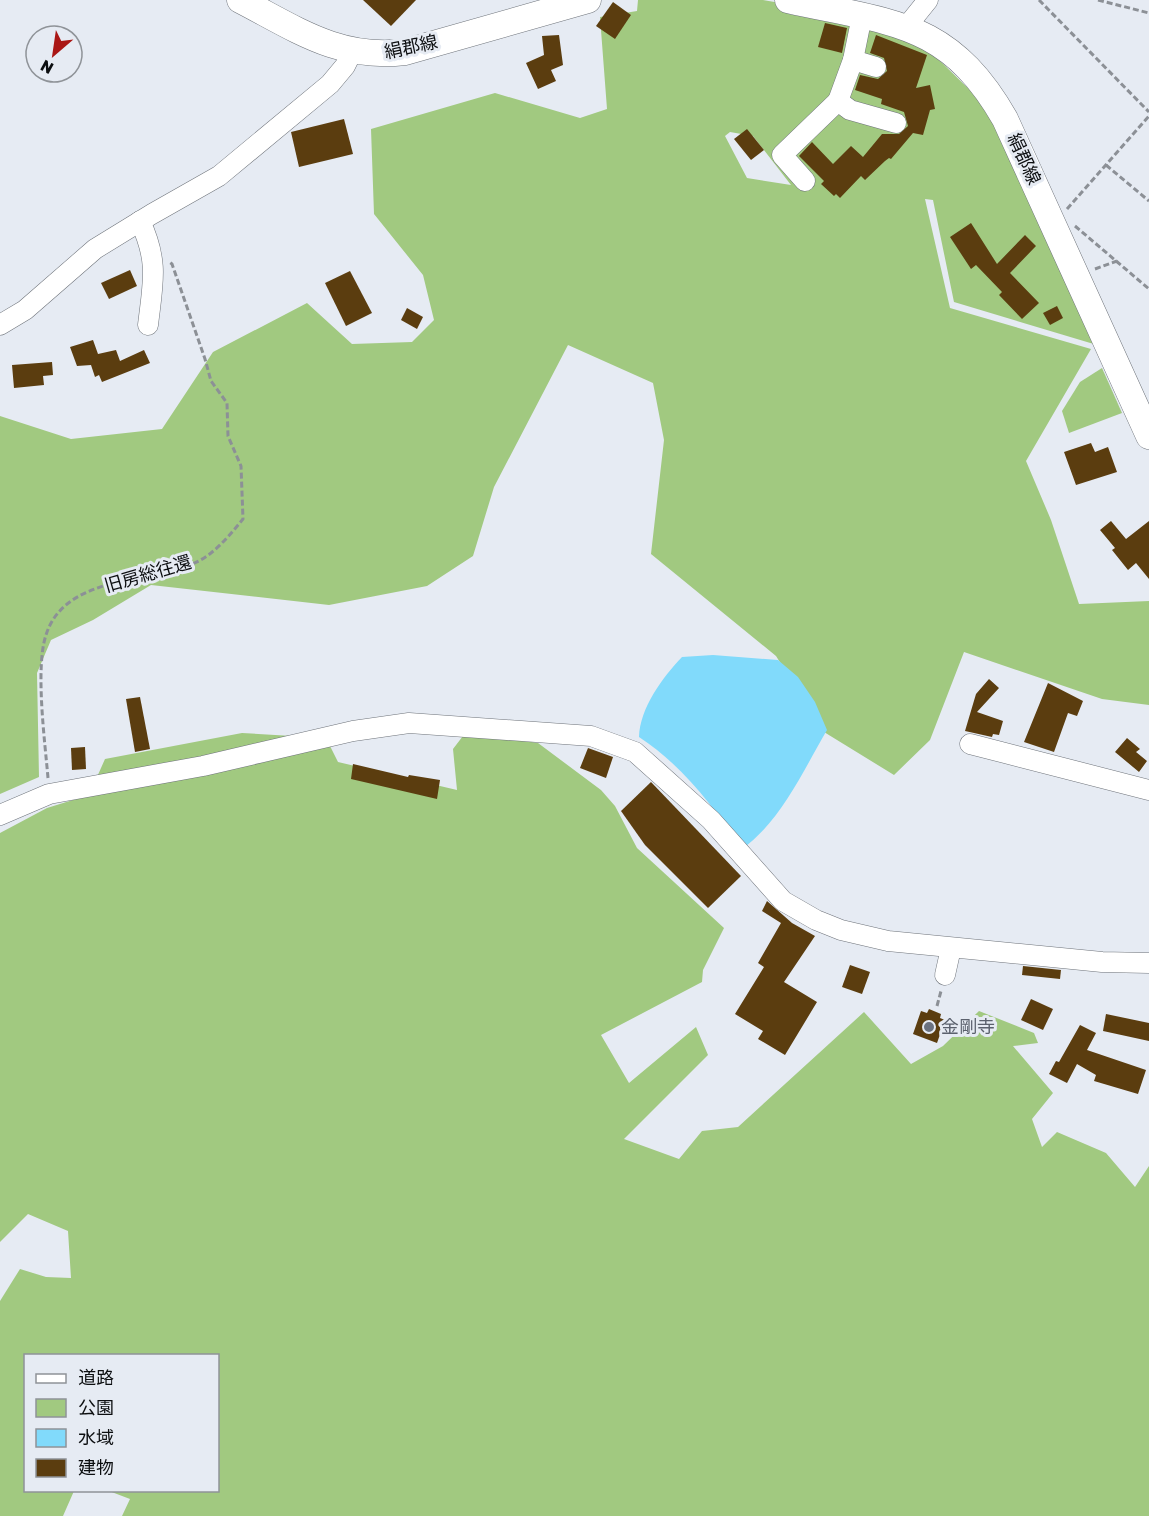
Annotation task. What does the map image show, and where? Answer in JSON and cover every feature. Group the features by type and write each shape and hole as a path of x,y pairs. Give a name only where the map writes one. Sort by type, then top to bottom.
{"main road":[{"name":"絹郡線","path":"240,0 309,36 352,52 379,55 405,52 588,0"},
{"name":"絹郡線","path":"788,0 907,26 928,35 953,52 972,70 992,96 1064,224 1149,436"}],"street":[{"path":"907,26 928,0"},
{"path":"805,181 782,155 838,101 853,60 862,16"},
{"path":"0,325 25,310 96,249 219,176 262,143 330,84 352,52"},
{"path":"853,60 876,67"},
{"path":"838,101 858,113 896,123"},
{"path":"140,221 152,246 154,269 148,325"},
{"path":"0,815 49,795 203,766 353,731 409,723 591,736 635,752 643,758 711,820 768,887 799,913 841,930 888,942 1102,962 1149,963"},
{"path":"970,744 1149,790"},
{"path":"945,975 951,948"}],"path":[{"path":"1039,0 1149,114 1106,165 1064,224 1149,289"},
{"path":"1098,0 1149,13"},
{"path":"1106,165 1149,201"},
{"name":"旧房総往還","path":"49,795 43,713 43,656 46,635 56,616 68,602 94,590 194,564 224,542 243,519 241,466 228,436 227,403 211,381 172,264 152,246"}],"green space":[{"path":"638,0 763,0 780,3 789,14 888,33 933,54 983,103 1006,142 1097,345 954,302 933,200 925,199 950,308 1091,349 1026,461 1051,520 1079,604 1149,601 1149,705 1102,699 964,652 930,740 894,775 824,732 776,656 651,554 664,440 653,383 568,345 494,487 473,556 427,586 329,605 151,585 93,620 51,640 37,673 39,777 0,794 0,416 71,439 162,429 213,352 307,303 352,344 412,342 434,320 423,275 374,214 371,129 495,93 580,118 607,109 600,17 637,11","holes":["730,132 753,136 791,185 747,178 725,136"]},
{"path":"1102,368 1122,413 1069,433 1062,411 1080,382"},
{"path":"466,732 538,743 601,790 615,806 637,848 724,928 703,970 702,982 601,1035 629,1083 696,1027 708,1055 624,1139 679,1159 702,1131 738,1127 864,1012 911,1064 943,1046 979,1011 1034,1033 1038,1043 1013,1046 1053,1093 1032,1119 1042,1147 1057,1132 1106,1153 1135,1187 1149,1166 1149,1516 122,1516 130,1499 112,1492 219,1492 219,1354 24,1354 24,1492 74,1492 63,1516 0,1516 0,1301 20,1269 46,1277 71,1278 68,1231 28,1214 0,1242 0,833 47,808 89,795 105,759 242,733 326,738 338,762 457,790 453,749"}],"water":[{"path":"713,655 778,660 798,677 815,702 827,730 780,810 756,838 742,849 696,788 669,760 639,737 643,715 648,704 674,665 682,657"}],"building":[{"path":"363,0 416,0 391,26"},
{"path":"613,2 631,15 615,39 596,26"},
{"path":"825,23 847,28 842,53 818,47"},
{"path":"559,35 563,65 551,70 556,81 538,89 526,63 544,55 542,36"},
{"path":"876,35 927,55 916,88 930,85 935,109 930,110 923,135 913,133 891,159 885,161 865,180 861,176 840,198 836,194 834,196 821,184 824,181 799,156 812,142 833,164 851,146 863,157 882,134 899,134 908,126 904,112 881,104 882,99 855,90 860,75 878,79 887,71 884,58 870,53"},
{"path":"344,119 353,154 299,167 291,132"},
{"path":"747,129 764,150 751,160 734,139"},
{"path":"971,223 997,264 1025,235 1036,246 1010,273 1039,303 1022,319 999,295 1002,292 976,265 971,269 950,237"},
{"path":"130,270 137,286 109,299 101,283"},
{"path":"350,271 372,313 346,326 325,283"},
{"path":"1057,306 1063,318 1050,325 1043,313"},
{"path":"407,308 423,317 417,329 401,320"},
{"path":"93,340 98,354 116,350 120,361 144,350 150,363 102,382 99,375 95,377 91,365 77,366 70,347"},
{"path":"52,362 53,375 43,376 44,385 14,388 12,365"},
{"path":"1091,443 1095,452 1108,447 1117,472 1076,485 1064,452"},
{"path":"1111,521 1126,539 1149,521 1149,579 1136,563 1128,570 1112,550 1115,548 1100,530"},
{"path":"989,679 999,688 977,712 1003,721 999,735 993,734 992,737 965,731 976,694"},
{"path":"1048,683 1083,701 1077,716 1068,713 1054,752 1024,742"},
{"path":"140,697 150,749 135,752 126,699"},
{"path":"1127,738 1140,749 1136,752 1147,761 1139,772 1115,752"},
{"path":"85,747 86,769 72,770 71,748"},
{"path":"588,748 613,757 606,778 580,768"},
{"path":"353,764 408,777 409,775 440,780 437,799 351,779"},
{"path":"651,782 741,876 708,908 645,845 621,811"},
{"path":"767,901 792,923 815,936 784,982 817,1002 785,1055 758,1039 763,1031 735,1014 764,967 758,963 781,923 762,911"},
{"path":"850,965 870,972 862,994 842,987"},
{"path":"1023,966 1061,970 1060,979 1022,975"},
{"path":"1031,999 1053,1009 1043,1030 1021,1020"},
{"name":"金剛寺","path":"929,1009 941,1014 940,1018 945,1020 937,1043 913,1034 921,1011 927,1013"},
{"path":"1106,1014 1149,1023 1149,1041 1103,1031"},
{"path":"1080,1025 1096,1033 1087,1050 1146,1070 1138,1094 1094,1081 1096,1075 1077,1064 1067,1083 1049,1074 1056,1061 1059,1062"}],"place":[{"name":"金剛寺","path":"929,1027"}]}
